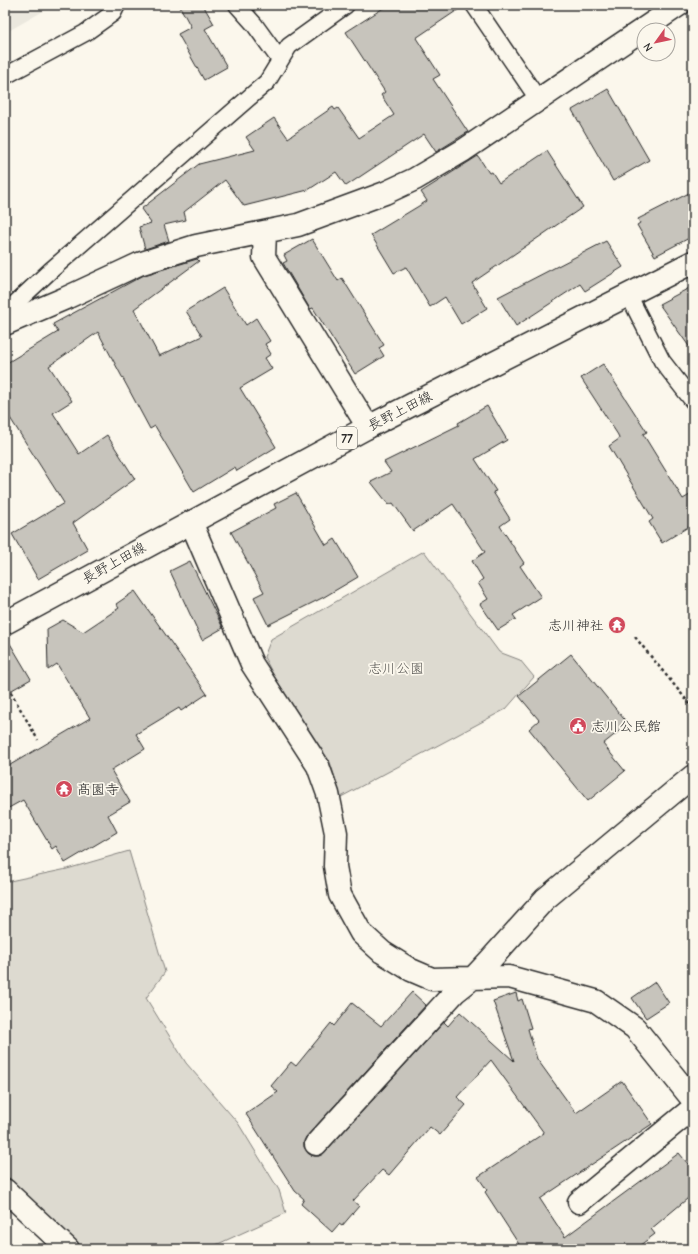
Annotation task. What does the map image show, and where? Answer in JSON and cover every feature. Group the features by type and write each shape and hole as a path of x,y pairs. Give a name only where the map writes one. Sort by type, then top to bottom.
{"street":[{"path":"5,324 139,264 196,246 265,233 306,222 385,193 415,179 464,150 679,5"},
{"path":"265,233 264,257 368,427"},
{"name":"長野上田線","path":"5,623 368,427 693,262"},
{"path":"191,522 252,664 318,766 328,794 336,833 335,866 340,895 361,933 382,952 411,970 432,979 509,977 596,1001 635,1028 693,1100"},
{"path":"316,1144 455,992 474,977 545,899 693,776"},
{"path":"579,1202 693,1108"},
{"path":"5,1190 68,1249"}],"lane":[{"path":"5,76 86,33 113,13 117,5"},
{"path":"237,5 254,24 280,60"},
{"path":"5,313 50,270 267,82 289,46 346,5"},
{"path":"474,5 538,99"},
{"path":"628,294 662,361 693,401"}],"path":[{"path":"635,637 693,708"},
{"path":"5,682 38,740"}],"shaded area":[{"path":"5,5 54,5 5,33"}],"green space":[{"name":"志川公園","path":"424,551 499,652 520,660 534,677 506,709 341,797 330,762 274,676 264,657 271,639"},
{"path":"129,851 165,972 146,998 186,1063 238,1123 279,1190 286,1213 207,1249 83,1249 5,1174 5,882 67,869"}],"building":[{"path":"179,5 203,5 214,24 205,29 227,67 204,80 178,34 191,27"},
{"path":"388,5 465,5 416,38 440,75 433,79 468,132 436,152 424,134 346,186 336,172 308,190 244,206 225,180 184,212 186,220 164,225 169,241 145,249 139,227 151,223 141,209 199,164 255,150 246,137 274,118 288,138 333,107 335,110 338,108 359,138 394,115 381,95 385,92 346,32"},
{"path":"608,89 649,160 613,181 572,110"},
{"path":"547,151 583,207 472,283 487,308 461,324 445,297 430,307 406,267 394,273 371,235 427,201 421,192 478,156 489,173 492,172 499,183"},
{"path":"693,191 693,236 655,256 637,225 640,223 638,219"},
{"path":"312,239 338,281 342,278 384,345 379,348 384,356 355,374 313,308 310,309 283,263 287,261 284,255"},
{"path":"606,241 623,267 585,291 580,284 516,326 498,297"},
{"path":"197,259 199,261 134,309 159,356 202,336 186,311 223,288 246,325 256,318 270,341 265,344 271,354 265,358 272,369 240,388 276,447 237,471 235,467 194,492 155,426 150,429 98,332 49,366 72,401 53,413 79,454 107,435 135,479 73,523 88,550 38,579 12,534 64,503 5,410 5,364 58,332 53,324 144,275"},
{"path":"693,286 693,352 659,304"},
{"path":"603,364 647,432 643,434 683,499 693,493 693,524 662,543 649,522 653,519 609,446 619,439 618,435 581,378"},
{"path":"487,406 507,440 475,459 496,491 493,492 510,519 500,526 524,563 520,566 541,597 513,615 516,619 498,630 480,604 488,599 478,583 483,579 472,561 485,552 453,504 413,531 393,503 389,505 371,482 391,472 384,462 459,425 458,423"},
{"path":"296,493 326,545 335,539 358,577 324,597 268,625 254,597 264,592 231,532 276,508 274,504"},
{"path":"190,561 223,628 202,640 170,571"},
{"path":"135,591 207,694 181,711 179,708 136,734 145,749 111,770 130,802 108,815 117,832 65,863 56,846 52,849 23,800 5,810 5,768 90,718 57,664 48,670 47,629 63,620 83,632 119,608 116,604"},
{"path":"5,635 31,679 5,694"},
{"name":"志川公民館","path":"571,654 628,724 603,744 625,771 588,801 529,729 539,720 519,696"},
{"path":"655,982 669,1003 646,1018 632,998"},
{"path":"412,992 426,1005 307,1136 304,1141 304,1147 308,1153 314,1156 319,1156 325,1152 444,1022 448,1026 460,1012 514,1061 493,1001 516,993 518,1001 522,999 531,1028 528,1029 537,1059 576,1113 622,1081 652,1124 540,1199 565,1237 679,1153 693,1170 693,1194 651,1229 655,1234 635,1249 522,1249 485,1192 487,1190 478,1177 544,1133 491,1060 457,1097 466,1105 440,1135 430,1127 389,1175 382,1170 353,1201 359,1206 342,1226 339,1224 332,1232 301,1204 304,1199 295,1191 246,1114 278,1092 271,1086 291,1062 296,1066 331,1023 334,1026 352,1003 381,1026"}],"place":[{"name":"志川神社","path":"617,625"},
{"name":"志川公民館","path":"578,726"},
{"name":"髙園寺","path":"64,789"}]}
